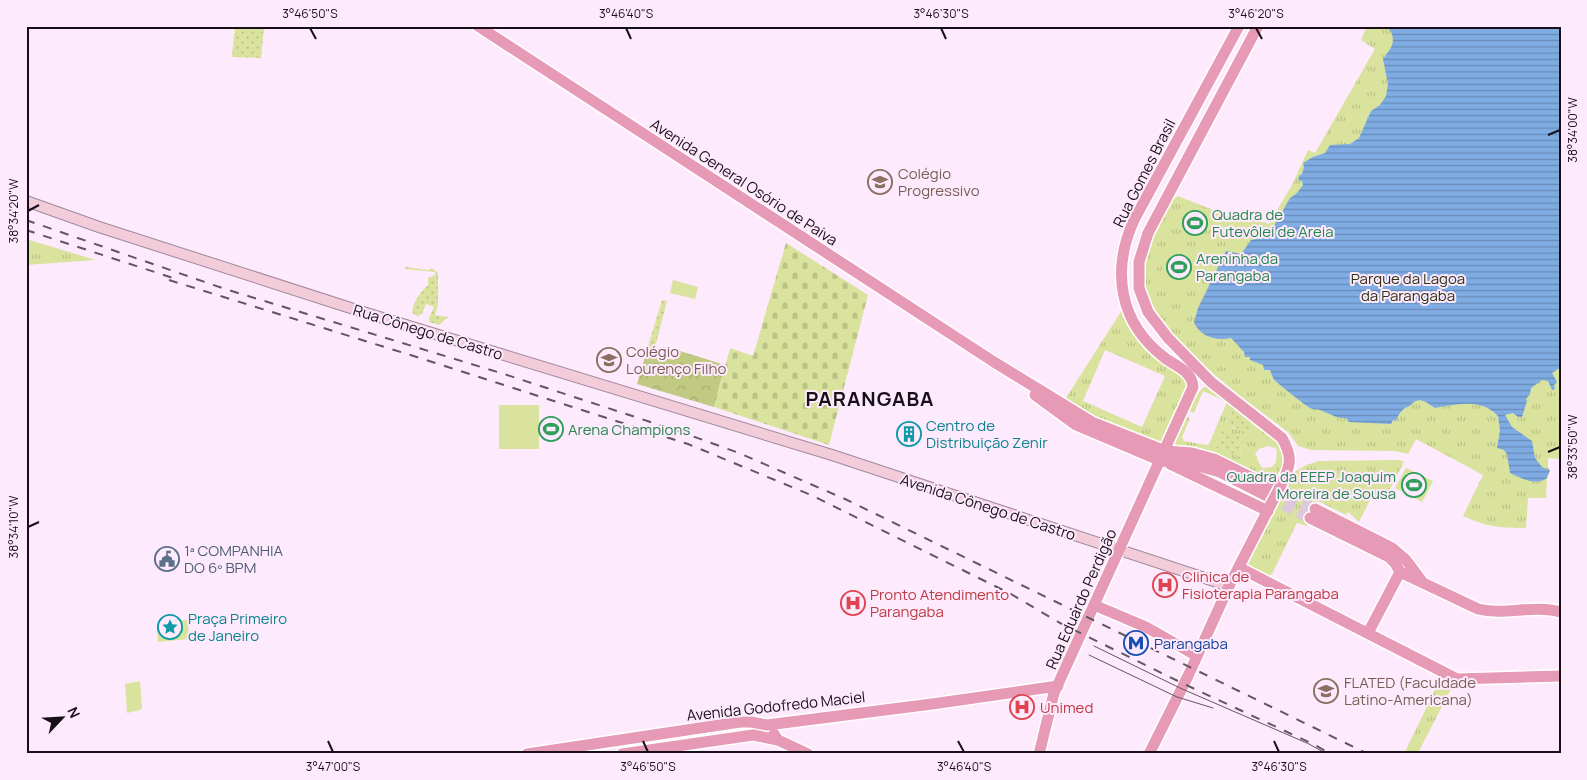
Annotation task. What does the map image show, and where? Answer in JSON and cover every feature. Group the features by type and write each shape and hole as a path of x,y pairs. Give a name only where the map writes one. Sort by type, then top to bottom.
{"main road":[{"name":"Avenida General Osório de Paiva","path":"478,26 994,362 1092,422 1164,456 1192,454 1214,460 1272,497"},
{"name":"Rua Gomes Brasil","path":"1194,387 1190,375 1153,348 1137,328 1123,293 1121,282 1122,255 1134,220 1239,26"},
{"name":"Rua Gomes Brasil","path":"1258,26 1148,233 1139,262 1139,288 1148,312 1168,338 1211,382 1282,438 1287,447 1290,461 1288,472 1272,497"},
{"name":"Rua Cônego de Castro","path":"26,201 99,227 345,306 832,455"},
{"path":"1149,754 1229,586 1240,568 1272,497 1164,456 1194,387 1205,381 1211,382"},
{"name":"Avenida Cônego de Castro","path":"832,455 1229,586"},
{"name":"Rua Eduardo Perdigão","path":"1039,754 1054,692 1164,456"},
{"path":"1422,582 1406,560 1392,548 1313,513 1389,557 1396,563 1400,572 1471,607 1483,610 1546,608 1561,612"},
{"path":"1240,568 1457,679 1561,676"},
{"path":"1368,633 1400,572"},
{"path":"1094,605 1146,628 1197,656"},
{"name":"Avenida Godofredo Maciel","path":"527,754 596,748 740,722 767,725 1058,686"},
{"path":"767,725 778,740"},
{"name":"Avenida Godofredo Maciel","path":"622,754 754,735 778,740 808,754"}],"green space":[{"path":"235,26 264,26 261,58 232,57"},
{"name":"Parque da Lagoa da Parangaba","path":"1367,26 1561,26 1561,435 1559,436 1559,459 1548,458 1548,468 1550,470 1547,478 1546,498 1528,498 1526,528 1494,526 1463,516 1483,475 1416,439 1408,454 1395,451 1311,450 1298,446 1289,433 1199,361 1177,338 1159,315 1147,292 1143,269 1144,260 1155,233 1173,199 1178,196 1233,218 1240,212 1269,224 1292,185 1308,150 1315,153 1375,49 1361,40"},
{"name":"Quadra de Futevôlei de Areia","path":"1191,208 1210,216 1200,239 1181,230"},
{"path":"26,239 96,260 26,265"},
{"name":"Areninha da Parangaba","path":"1176,240 1203,253 1183,295 1156,282"},
{"path":"786,243 868,295 829,445 714,407 730,348 753,356"},
{"path":"405,267 428,270 432,268 438,273 438,304 435,315 448,317 439,325 429,322 434,307 426,304 422,314 418,316 413,314 413,307 417,298 428,285 428,278 435,275 435,272 405,269"},
{"path":"673,280 698,287 695,299 670,293"},
{"path":"662,300 667,301 653,355 646,353"},
{"path":"1122,310 1186,377 1188,389 1161,444 1088,416 1064,401","holes":["1105,350 1165,376 1142,427 1083,401"]},
{"path":"677,350 725,365 714,407 637,384 646,353 674,360"},
{"path":"1204,387 1212,387 1279,440 1282,446 1284,462 1277,484 1176,445 1174,441 1186,417 1190,418 1182,437 1184,441 1209,444 1227,402 1203,391 1194,413 1189,411 1196,395","holes":["1233,410 1257,428 1245,436 1239,429 1228,427 1226,422","1222,429 1228,434 1239,436 1243,441 1240,450 1241,457 1214,447","1268,446 1274,448 1274,446 1277,451 1276,462 1272,467 1262,468 1255,454 1259,449"]},
{"path":"499,405 539,405 539,449 499,449"},
{"path":"1233,410 1257,428 1245,436 1237,428 1228,427 1226,422"},
{"path":"1222,429 1230,434 1237,434 1241,437 1243,441 1240,450 1241,458 1214,447"},
{"path":"1400,460 1404,462 1384,501 1372,496 1359,522 1348,512 1346,515 1318,501 1307,526 1297,523 1272,574 1269,576 1248,565 1247,563 1291,474 1306,465 1319,461"},
{"name":"Quadra da EEEP Joaquim Moreira de Sousa","path":"1406,468 1433,481 1422,502 1395,488"},
{"path":"188,620 189,639 158,642 157,623"},
{"path":"1441,677 1454,683 1417,754 1404,754"},
{"path":"140,681 142,708 127,713 125,684"}],"water":[{"name":"Parque da Lagoa da Parangaba","path":"1387,26 1561,26 1561,367 1552,373 1557,382 1554,385 1555,389 1552,390 1548,381 1542,380 1531,388 1530,394 1526,399 1522,417 1518,417 1513,413 1505,415 1512,427 1532,441 1535,458 1542,467 1550,470 1547,478 1543,480 1529,481 1510,473 1507,454 1504,450 1497,448 1500,430 1498,416 1492,410 1468,404 1435,408 1419,400 1403,410 1396,421 1393,420 1391,424 1349,422 1346,418 1336,417 1309,407 1275,380 1270,370 1264,370 1263,365 1250,360 1250,357 1245,357 1244,352 1231,338 1220,339 1205,335 1194,323 1198,308 1226,251 1241,254 1251,240 1261,238 1265,231 1274,226 1290,198 1303,185 1302,181 1298,180 1302,174 1303,163 1325,153 1330,145 1350,144 1359,138 1371,111 1380,105 1386,96 1388,84 1383,59 1391,47 1393,39"}],"tunnel":[{"path":"1273,488 1315,509"},
{"path":"1269,497 1310,518"}],"tram line":[{"path":"1094,646 1180,688 1309,744 1327,754"},
{"path":"1089,655 1177,697 1213,708"}],"railway":[{"path":"26,220 225,289 504,374 739,453 845,499 1368,754"},
{"path":"26,230 176,279"},
{"path":"169,280 688,444 811,495 1011,594 1060,623 1331,754"}],"place":[{"name":"Colégio Progressivo","path":"880,182"},
{"name":"Quadra de Futevôlei de Areia","path":"1195,223"},
{"name":"Areninha da Parangaba","path":"1179,267"},
{"name":"Colégio Lourenço Filho","path":"609,360"},
{"name":"Arena Champions","path":"551,429"},
{"name":"Centro de Distribuição Zenir","path":"909,434"},
{"name":"Quadra da EEEP Joaquim Moreira de Sousa","path":"1414,485"},
{"name":"1ª COMPANHIA DO 6º BPM","path":"167,559"},
{"name":"Clinica de Fisioterapia Parangaba","path":"1165,585"},
{"name":"Pronto Atendimento Parangaba","path":"853,603"},
{"name":"Praça Primeiro de Janeiro","path":"170,627"},
{"name":"Parangaba","path":"1136,643"},
{"name":"FLATED (Faculdade Latino-Americana)","path":"1326,691"},
{"name":"Unimed","path":"1022,707"}],"district":[{"name":"PARANGABA","path":"870,398"}]}
